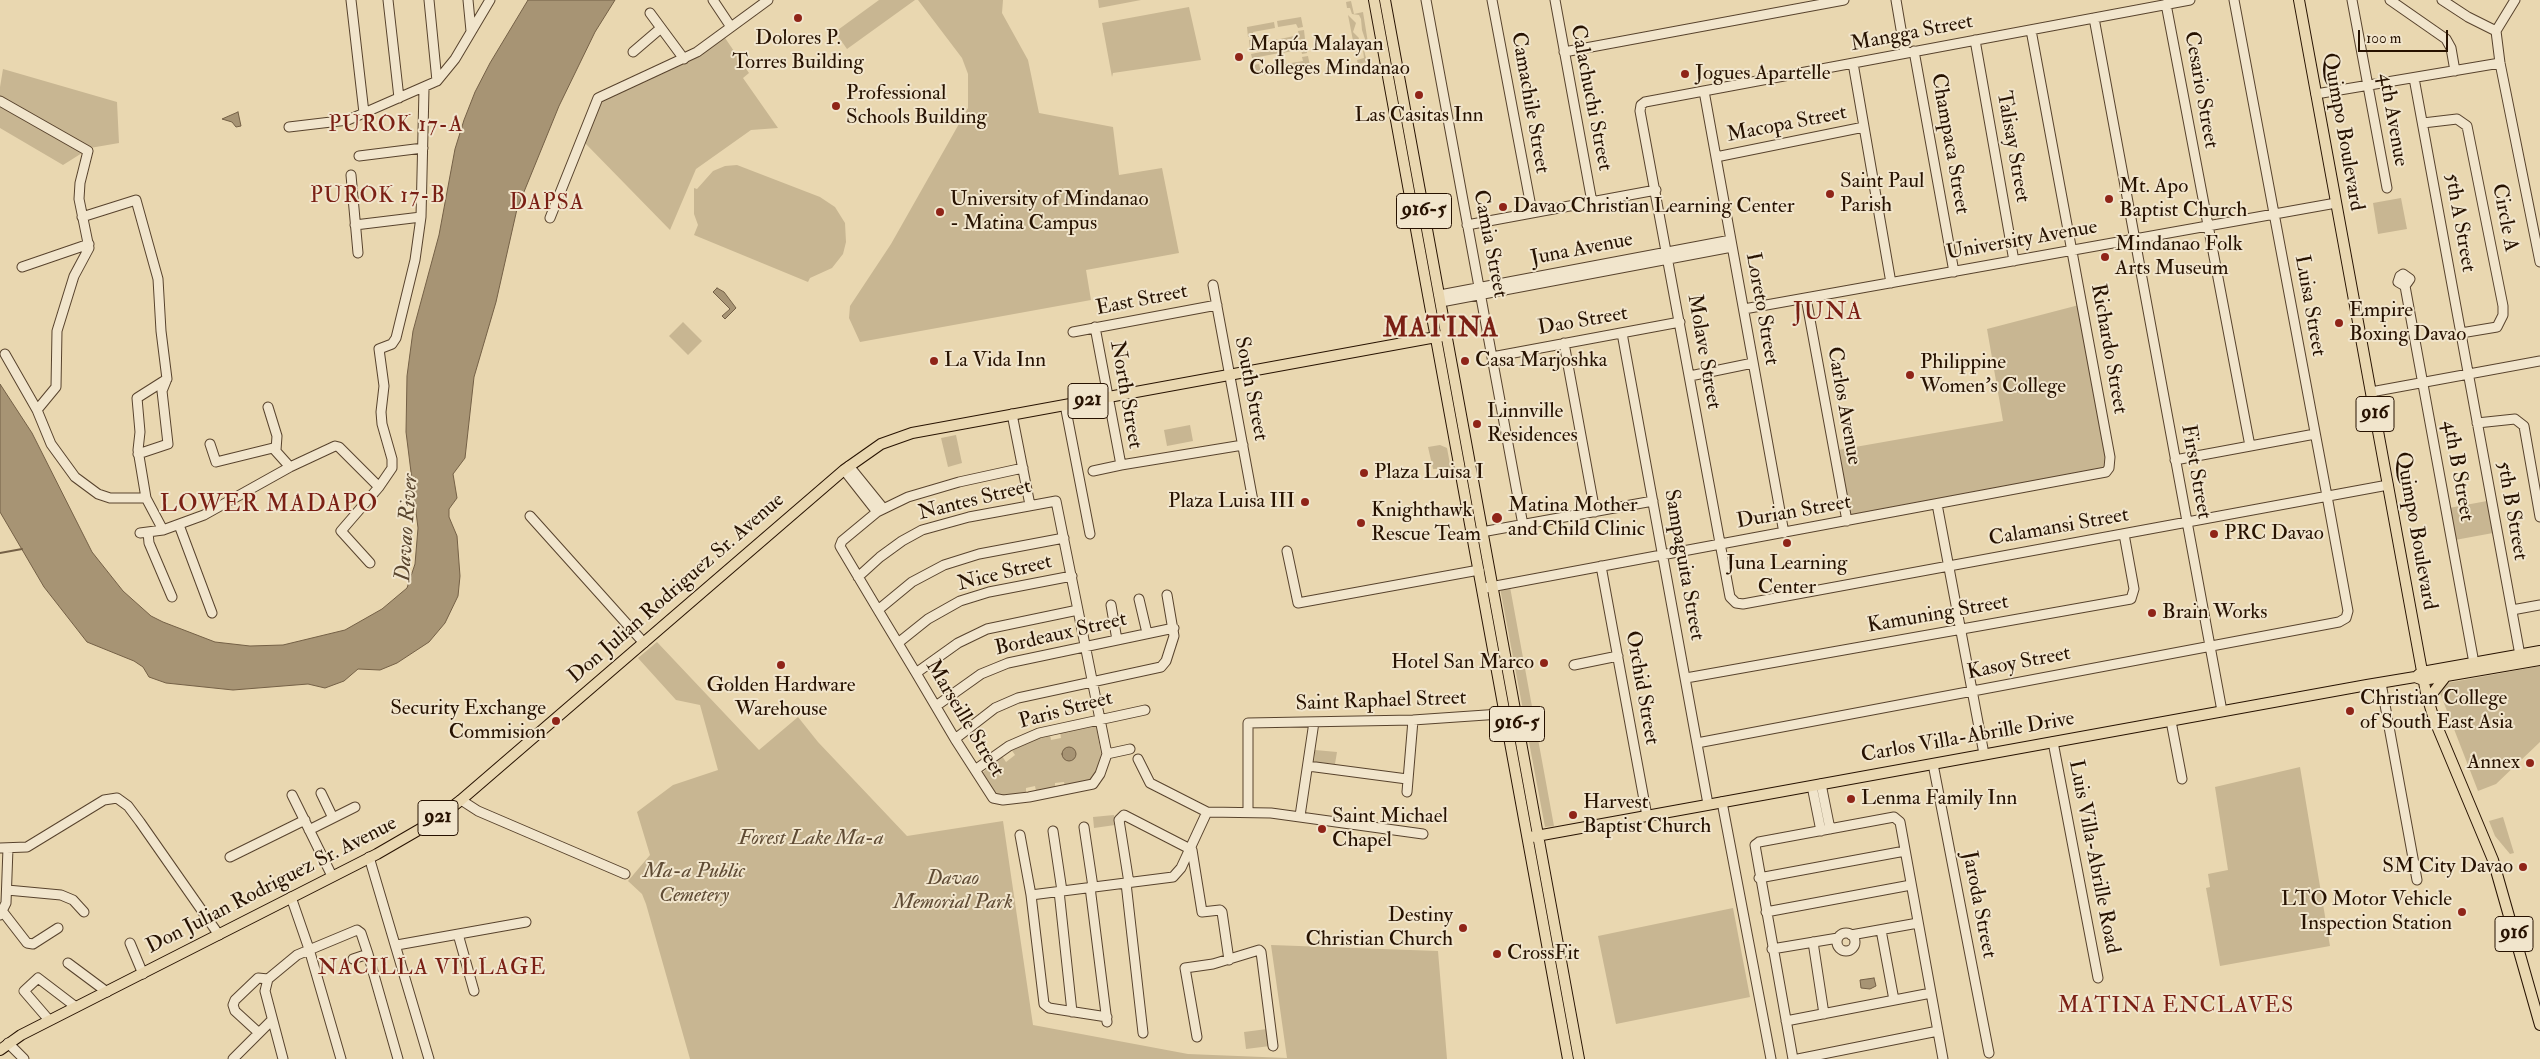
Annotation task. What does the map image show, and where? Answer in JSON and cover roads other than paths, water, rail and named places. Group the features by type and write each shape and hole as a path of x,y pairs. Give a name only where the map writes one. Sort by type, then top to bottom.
{"main road":[{"name":"916-5","path":"1374,0 1436,337 1478,533 1479,570 1487,587"},
{"name":"916-5","path":"1385,0 1441,298 1487,587 1532,836 1564,1008 1579,1059"},
{"name":"Quimpo Boulevard","path":"2299,0 2388,485 2420,677 2493,860 2540,1025"},
{"path":"1388,76 1399,74"},
{"path":"1396,122 1408,120"},
{"name":"Don Julian Rodriguez Sr. Avenue","path":"4,1047 49,1020 143,974 412,835 461,800 847,468 875,447 896,438 1012,414 1447,335"},
{"path":"2420,677 2474,663 2540,651"},
{"path":"2420,677 2446,676 2540,660"},
{"path":"2428,699 2446,676"},
{"name":"Carlos Villa-Abrille Drive","path":"1532,836 2420,677"},
{"name":"916-5","path":"1564,1008 1568,1059"}],"street":[{"path":"351,0 364,113"},
{"path":"388,0 399,98"},
{"path":"429,0 437,81"},
{"path":"468,0 471,31"},
{"path":"289,127 336,122 424,89 437,81 455,59 490,0"},
{"path":"713,0 731,27"},
{"path":"550,218 598,98 697,52 731,27 757,3 768,0"},
{"name":"Camia Street","path":"1426,0 1523,524"},
{"name":"Camachile Street","path":"1492,0 1532,212"},
{"name":"Calachuchi Street","path":"1555,0 1592,202"},
{"path":"1564,52 1844,0"},
{"name":"Champaca Street","path":"1896,0 1910,52 1954,272"},
{"name":"Mangga Street","path":"1641,105 1645,102 2190,0"},
{"name":"Luisa Street","path":"2234,0 2348,611 2346,618"},
{"name":"4th Avenue","path":"2352,0 2387,188"},
{"path":"2390,0 2446,39 2452,48 2455,71"},
{"path":"2442,0 2468,17 2496,30"},
{"path":"2515,0 2496,30 2500,63 2540,262"},
{"name":"Cesario Street","path":"2166,4 2250,446"},
{"path":"650,13 684,59"},
{"name":"First Street","path":"2094,18 2222,712"},
{"path":"633,52 662,28"},
{"name":"Richardo Street","path":"2031,30 2110,456 2109,468"},
{"name":"Talisay Street","path":"1975,40 2014,261"},
{"path":"1853,63 1891,282"},
{"path":"2316,94 2500,63"},
{"name":"5th A Street","path":"2414,78 2468,374"},
{"path":"370,563 341,531 379,487 393,463 380,412 384,386 379,349 394,342 396,338 415,260 421,217 424,89"},
{"name":"Loreto Street","path":"1704,91 1784,533"},
{"path":"0,101 88,151 79,191 82,217 89,244 88,252 74,276 57,331 55,390 38,410"},
{"name":"Molave Street","path":"1641,105 1640,111 1730,597 1736,603"},
{"name":"Circle A","path":"2422,123 2457,119 2467,126 2503,306 2501,322 2496,326 2461,333"},
{"name":"Macopa Street","path":"1716,156 1864,127"},
{"path":"359,156 423,148"},
{"path":"351,175 358,253"},
{"path":"1467,225 1656,190"},
{"path":"82,217 136,200 158,279 166,381 162,391 168,444 138,454"},
{"name":"University Avenue","path":"1744,310 2336,203"},
{"path":"356,226 421,217"},
{"path":"22,268 89,244"},
{"name":"Juna Avenue","path":"1441,298 1732,244"},
{"name":"South Street","path":"1213,285 1254,501"},
{"name":"4th B Street","path":"2405,286 2474,663"},
{"name":"Carlos Avenue","path":"1806,298 1847,521"},
{"name":"East Street","path":"1073,332 1217,305"},
{"name":"Dao Street","path":"1492,357 1680,322"},
{"name":"North Street","path":"1095,328 1122,466"},
{"name":"Sampaguita Street","path":"1622,333 1708,804"},
{"path":"1564,343 1596,512"},
{"path":"5,354 38,410 51,444 75,477 84,485 110,498 146,498"},
{"path":"2371,392 2540,362"},
{"path":"1690,376 1753,363"},
{"name":"5th B Street","path":"2468,374 2520,654"},
{"path":"163,530 146,498 138,454 140,432 138,398 166,381"},
{"path":"1065,405 1090,534"},
{"path":"268,407 277,436 276,450 290,467"},
{"path":"1012,414 1030,505"},
{"path":"2478,424 2514,419 2524,426 2540,517"},
{"path":"2175,460 2315,434"},
{"path":"210,444 216,462 258,451 276,450"},
{"path":"1093,471 1243,445"},
{"path":"172,597 144,532 163,530 204,514 290,467 337,446 379,487"},
{"path":"847,468 880,510"},
{"name":"Marseille Street","path":"1023,468 922,491 880,510 840,544 955,739 993,798 1003,800 1029,797 1093,784 1100,774 1107,754"},
{"name":"Durian Street","path":"1487,587 2102,473 2109,468"},
{"name":"Calamansi Street","path":"1736,603 1744,604 2388,485"},
{"name":"Nantes Street","path":"858,577 902,540 922,530 946,522 1030,505 1056,501 1064,538"},
{"path":"1478,533 1653,501"},
{"path":"1937,504 1984,754"},
{"path":"530,516 644,643"},
{"path":"178,525 212,613"},
{"name":"Kamuning Street","path":"1686,678 2131,599 2134,590 2124,534"},
{"path":"878,610 912,582 944,565 979,554 1064,538 1107,754 1130,749"},
{"path":"1287,551 1298,604 1479,570"},
{"name":"Orchid Street","path":"1601,566 1647,816"},
{"name":"Nice Street","path":"898,643 928,619 960,601 989,592 1072,576"},
{"path":"955,739 995,708 1018,698 1164,665 1174,640 1174,628 1167,595"},
{"path":"1139,599 1146,634"},
{"path":"1111,605 1118,640"},
{"path":"2512,610 2540,605"},
{"path":"916,673 958,643 987,629 1078,610"},
{"name":"Kasoy Street","path":"1697,743 2210,647 2339,622 2346,618"},
{"name":"Bordeaux Street","path":"936,706 965,683 992,668 1085,646 1174,628"},
{"path":"1574,665 1618,656"},
{"path":"2381,683 2417,880"},
{"name":"Paris Street","path":"975,770 1010,746 1029,737 1145,710"},
{"name":"Saint Raphael Street","path":"1248,812 1248,723 1413,720 1510,714"},
{"path":"1407,792 1413,720"},
{"path":"2171,721 2182,779"},
{"path":"1300,816 1314,722"},
{"name":"Luis Villa-Abrille Road","path":"2053,742 2098,978"},
{"path":"1138,759 1150,783 1207,812 1248,812 1300,816 1423,834"},
{"name":"Jaroda Street","path":"1933,764 1989,1053"},
{"path":"1308,766 1407,780"},
{"path":"1816,785 1825,830"},
{"path":"321,793 333,818"},
{"path":"292,795 332,876"},
{"path":"58,928 33,944 27,943 2,914 7,890 4,848 28,847 104,800 117,798 128,806 140,822 219,935"},
{"path":"461,800 478,811 625,874"},
{"path":"1722,802 1770,1059"},
{"path":"309,830 355,807"},
{"path":"1031,895 1173,877 1179,872 1207,812"},
{"path":"1143,1033 1128,883 1119,822 1121,816 1128,817 1190,849 1193,853 1202,912 1221,910 1229,960"},
{"path":"1793,1059 1759,878 1755,845 1896,817 1900,822 1943,1059"},
{"path":"230,857 305,820"},
{"path":"1020,835 1031,895 1045,1006 1107,1020 1084,827"},
{"path":"1053,831 1061,891 1072,1012"},
{"path":"1759,878 1905,851"},
{"path":"369,858 397,944 429,1059"},
{"path":"1766,912 1912,885"},
{"path":"7,890 61,895 73,900 84,912"},
{"path":"291,897 309,949 341,1059"},
{"path":"397,944 526,922"},
{"path":"1772,949 1838,938 1844,934 1851,935 1918,923"},
{"path":"283,1059 265,991 268,979 292,959 309,949 359,930 368,954 398,1059"},
{"path":"1881,930 1894,1000"},
{"path":"458,934 474,991"},
{"path":"1838,938 1839,948 1849,950 1854,945 1851,935"},
{"path":"1812,942 1824,1014"},
{"path":"130,943 143,974"},
{"path":"1197,1037 1185,968 1229,960 1261,951 1273,1046"},
{"path":"353,959 368,954"},
{"path":"68,963 107,992"},
{"path":"49,1020 24,991 38,978 76,1007"},
{"path":"259,1033 235,1011 233,1005 235,1000 258,978 268,979"},
{"path":"1786,1021 1931,993"},
{"path":"233,1059 272,1020"},
{"path":"1798,1059 1938,1030"},
{"path":"4,1047 24,1059"}],"waterway":[{"path":"0,553 22,549"}],"place":[{"name":"Dolores P. Torres Building","path":"798,18"},
{"name":"Mapúa Malayan Colleges Mindanao","path":"1239,57"},
{"name":"Jogues Apartelle","path":"1685,74"},
{"name":"Las Casitas Inn","path":"1419,95"},
{"name":"Professional Schools Building","path":"836,106"},
{"name":"Saint Paul Parish","path":"1830,194"},
{"name":"Mt. Apo Baptist Church","path":"2109,199"},
{"name":"Davao Christian Learning Center","path":"1503,207"},
{"name":"University of Mindanao - Matina Campus","path":"940,212"},
{"name":"Mindanao Folk Arts Museum","path":"2105,257"},
{"name":"Empire Boxing Davao","path":"2339,323"},
{"name":"La Vida Inn","path":"934,361"},
{"name":"Casa Marjoshka","path":"1465,361"},
{"name":"Philippine Women's College","path":"1910,375"},
{"name":"Linnville Residences","path":"1477,424"},
{"name":"Plaza Luisa I","path":"1364,473"},
{"name":"Plaza Luisa III","path":"1305,502"},
{"name":"Matina Mother and Child Clinic","path":"1497,518"},
{"name":"Knighthawk Rescue Team","path":"1361,523"},
{"name":"PRC Davao","path":"2214,534"},
{"name":"Juna Learning Center","path":"1787,543"},
{"name":"Brain Works","path":"2152,613"},
{"name":"Hotel San Marco","path":"1544,663"},
{"name":"Golden Hardware Warehouse","path":"781,665"},
{"name":"Christian College of South East Asia","path":"2350,711"},
{"name":"Security Exchange Commision","path":"556,721"},
{"name":"Annex","path":"2530,763"},
{"name":"Lenma Family Inn","path":"1851,799"},
{"name":"Harvest Baptist Church","path":"1573,815"},
{"name":"Saint Michael Chapel","path":"1322,829"},
{"name":"SM City Davao","path":"2523,867"},
{"name":"LTO Motor Vehicle Inspection Station","path":"2462,912"},
{"name":"Destiny Christian Church","path":"1463,928"},
{"name":"CrossFit","path":"1497,954"}],"district":[{"name":"PUROK 17-A","path":"396,126"},
{"name":"PUROK 17-B","path":"378,197"},
{"name":"DAPSA","path":"547,204"},
{"name":"JUNA","path":"1828,314"},
{"name":"MATINA","path":"1441,330"},
{"name":"LOWER MADAPO","path":"269,506"},
{"name":"NACILLA VILLAGE","path":"432,969"},
{"name":"MATINA ENCLAVES","path":"2176,1007"}],"water label":[{"name":"Davao River","path":"408,528"}],"park label":[{"name":"Forest Lake Ma-a","path":"811,839"},
{"name":"Ma-a Public Cemetery","path":"694,884"},
{"name":"Davao Memorial Park","path":"953,891"}]}
